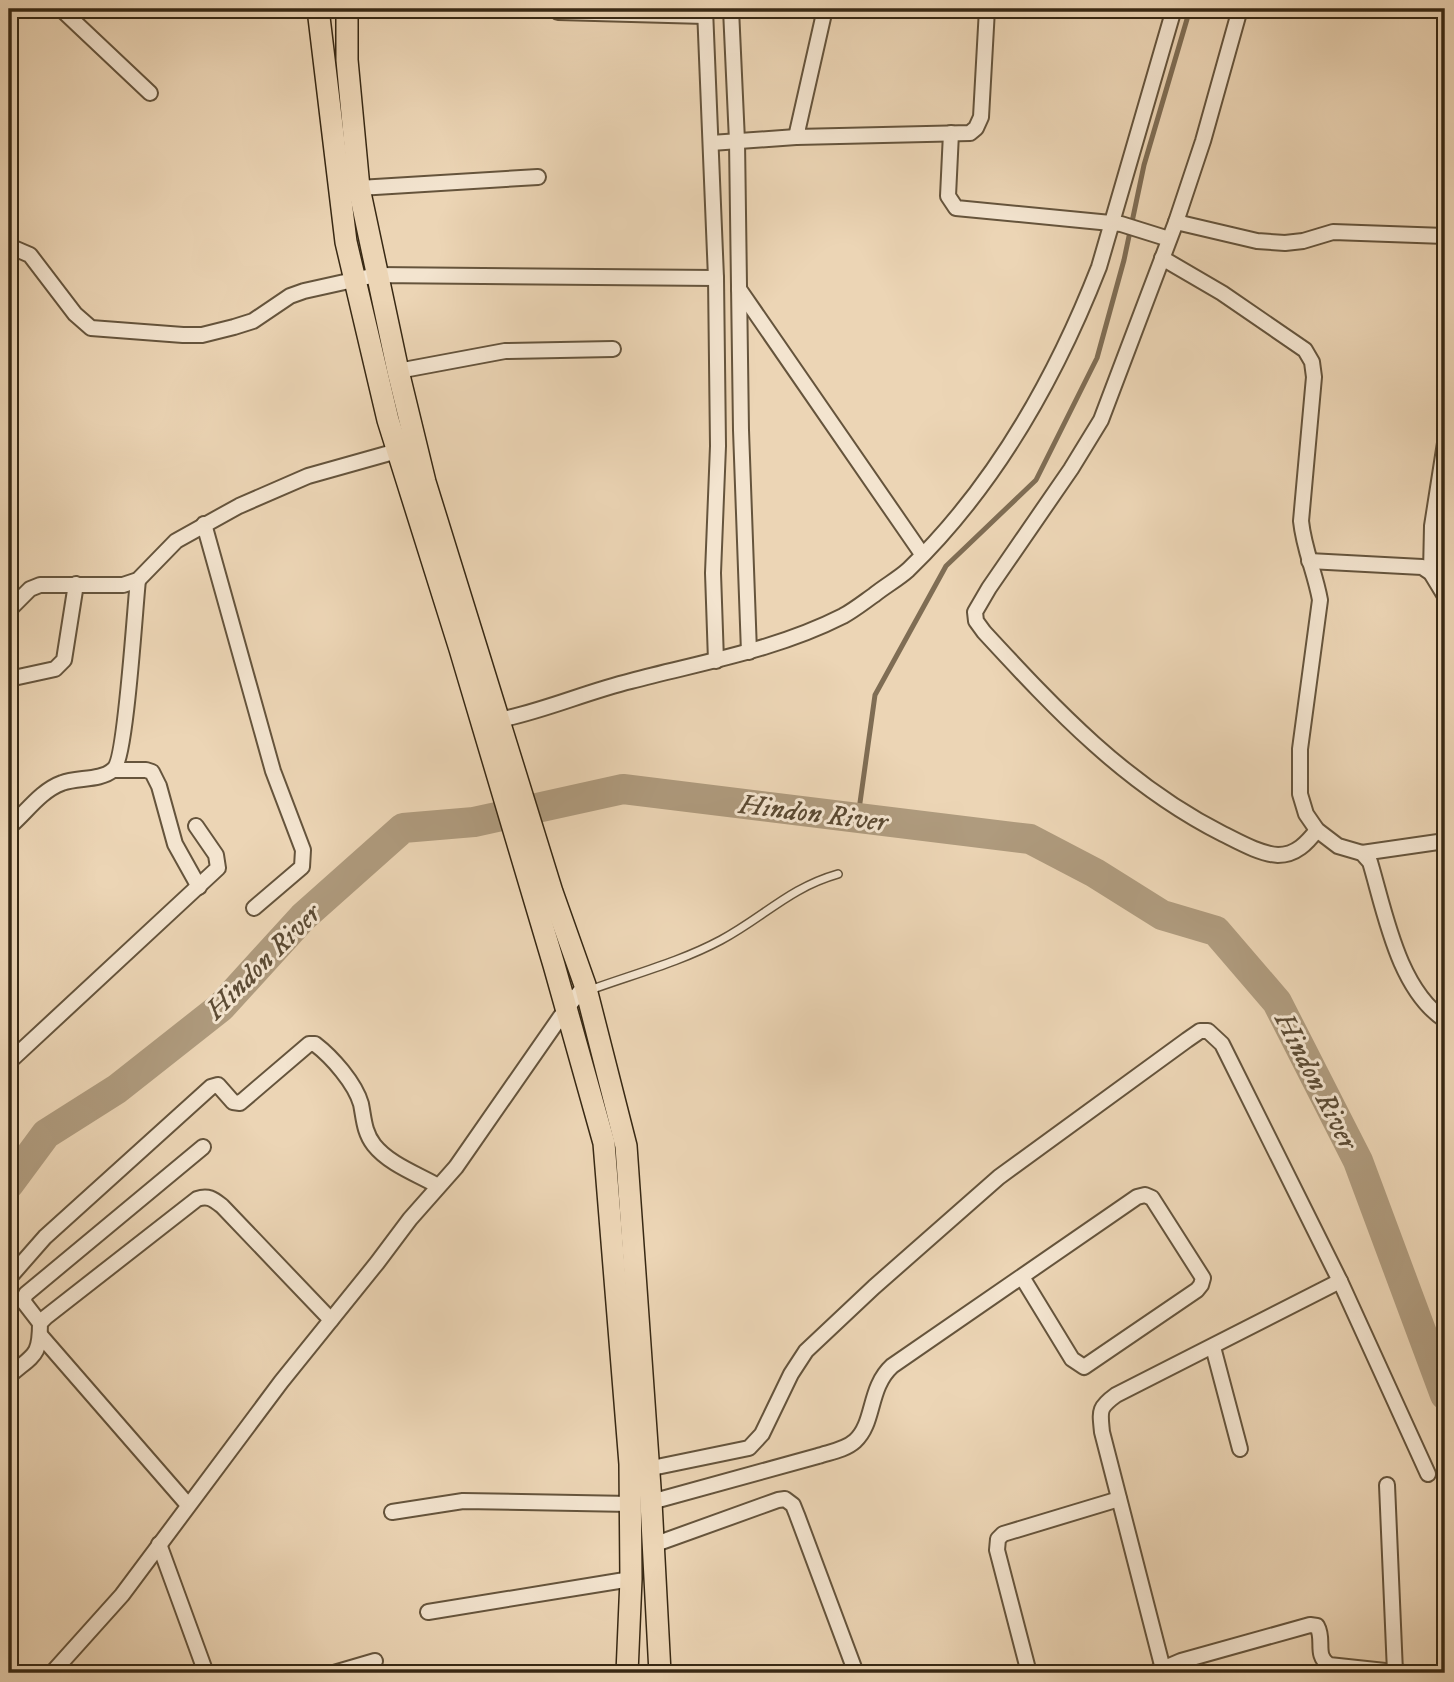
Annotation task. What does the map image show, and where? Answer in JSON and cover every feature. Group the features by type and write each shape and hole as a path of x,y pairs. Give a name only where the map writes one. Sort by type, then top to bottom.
{"main road":[{"path":"318,9 346,242 354,280 397,451 426,512"},
{"path":"347,9 346,60 359,188 426,512 495,726 543,895 566,1008 604,1143 630,1464 653,1545 660,1673"},
{"path":"543,895 586,988 626,1146 648,1469 631,1579 627,1673"},
{"path":"580,1056 602,1052"}],"street":[{"path":"61,9 150,93"},
{"path":"730,9 716,278 718,446 713,573 732,656"},
{"path":"796,137 825,9"},
{"path":"724,142 796,137 970,134 981,117 987,9"},
{"path":"495,726 628,682 794,638 846,614 906,571 958,516 990,476 1029,411 1084,307 1116,224 1174,9"},
{"path":"1240,9 1203,141 1176,222 1164,237 1162,258 1101,420 975,612 976,621 1051,704 1103,754 1132,777 1204,824 1255,848 1279,855 1295,852 1307,843 1317,830"},
{"path":"558,12 705,12 724,142 738,287 741,430 732,656"},
{"path":"951,133 948,196 957,208 1116,224 1164,237"},
{"path":"359,188 538,177"},
{"path":"1176,222 1256,241 1285,243 1333,232 1445,236"},
{"path":"9,246 30,255 83,323 91,328 183,335 211,333 253,321 290,296 376,275 716,278"},
{"path":"1162,258 1222,293 1305,350 1312,362 1314,377 1301,521 1303,544 1316,579 1320,600 1300,750 1300,794 1306,814 1317,830 1338,846 1362,853 1445,841"},
{"path":"738,287 922,554"},
{"path":"398,370 505,351 613,349"},
{"path":"1431,573 1432,526 1445,443"},
{"path":"9,610 30,589 40,585 123,585 138,580 176,541 276,488 308,476 397,451"},
{"path":"204,524 273,771 303,850 302,867 254,908"},
{"path":"1309,561 1422,567 1431,573 1445,596"},
{"path":"9,827 52,788 63,782 104,775 119,764 138,580"},
{"path":"9,679 55,669 64,660 76,584"},
{"path":"113,770 152,772 159,786 175,844 198,887"},
{"path":"9,1062 218,869 216,855 196,826"},
{"path":"1362,853 1370,862 1406,973 1418,993 1445,1020"},
{"path":"52,1673 122,1595 331,1320 410,1219 470,1149 566,1008 586,988"},
{"path":"648,1469 749,1448 762,1434 791,1374 806,1351 874,1287 993,1182 1200,1031 1208,1031 1222,1044 1340,1281 1428,1474"},
{"path":"9,1278 45,1237 211,1087 218,1085 233,1102 240,1104 309,1044 315,1044 322,1049 353,1088 361,1105 366,1133 380,1152 396,1164 438,1186"},
{"path":"188,1506 40,1329 23,1301 26,1294 203,1147"},
{"path":"392,1512 463,1501 641,1504 845,1447 856,1440 865,1425 874,1393 886,1372 1022,1277 1138,1197 1145,1195 1152,1198 1203,1278 1202,1285 1197,1290 1084,1367 1072,1359 1022,1277"},
{"path":"9,1376 37,1351 40,1329 197,1199 205,1196 222,1206 331,1320"},
{"path":"1340,1281 1116,1395 1103,1405 1100,1413 1102,1433 1158,1671 1181,1661 1310,1625 1317,1626 1320,1630 1321,1666 1400,1673 1387,1485"},
{"path":"1213,1347 1240,1449"},
{"path":"653,1545 785,1499 793,1505 856,1673"},
{"path":"1028,1673 997,1550 998,1539 1003,1534 1119,1499"},
{"path":"159,1544 206,1673"},
{"path":"428,1612 631,1579"},
{"path":"334,1673 375,1661"}],"lane":[{"path":"586,988 696,952 747,924 799,888 838,874"}],"waterway":[{"path":"858,817 875,695 946,566 1036,480 1097,358 1124,260 1144,165 1190,9"},
{"name":"Hindon River","path":"9,1184 46,1134 117,1089 221,1007 303,917 403,828 474,822 623,789 1030,839 1095,873 1162,915 1216,931 1277,1002 1358,1161 1445,1395"}]}
